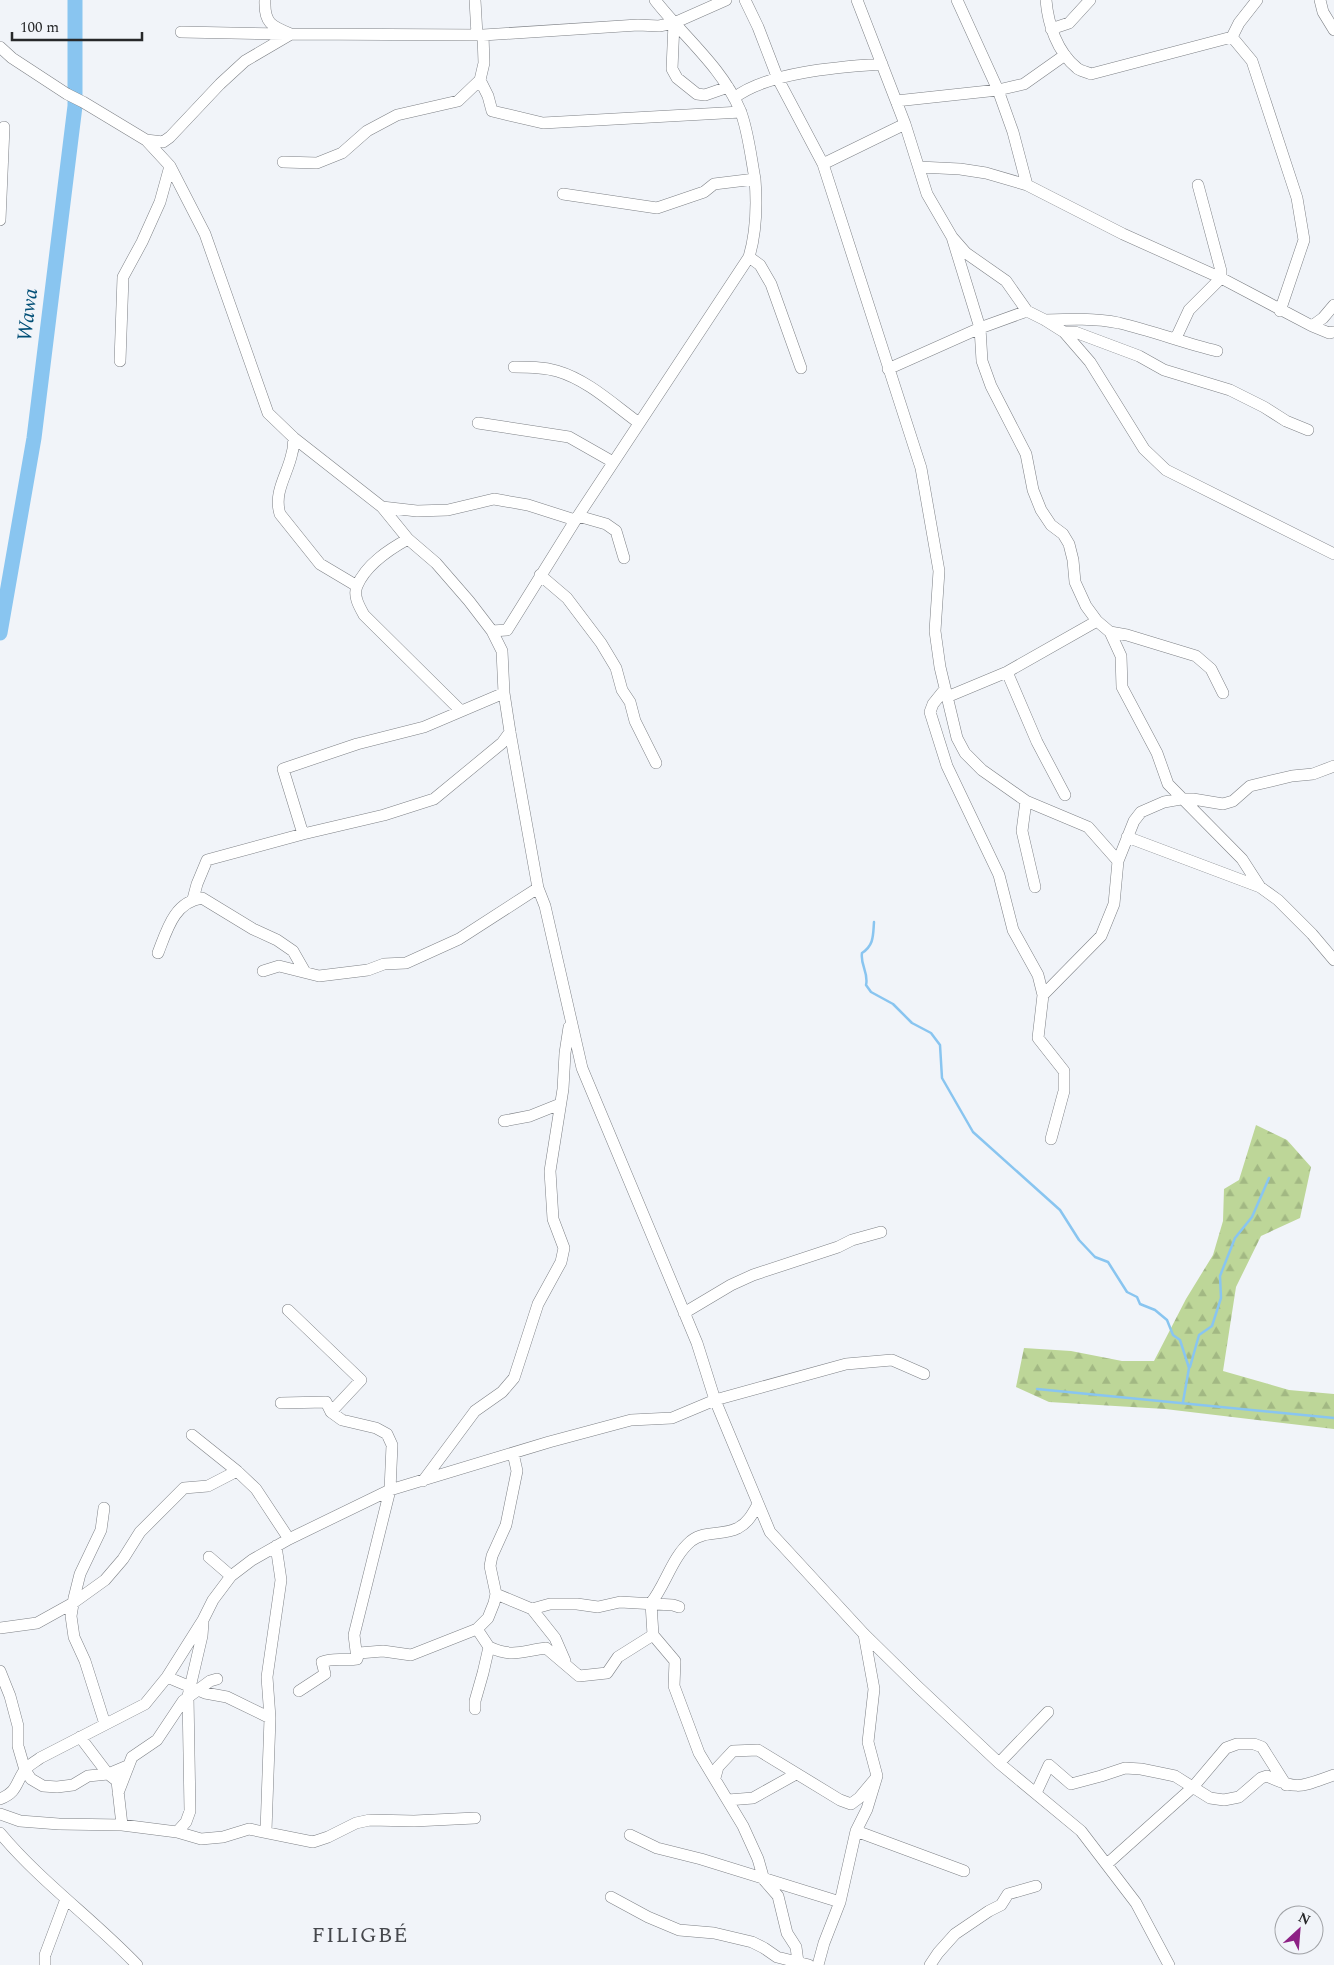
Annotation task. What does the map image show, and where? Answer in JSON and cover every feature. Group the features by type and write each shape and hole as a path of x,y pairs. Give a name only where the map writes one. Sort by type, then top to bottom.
{"street":[{"path":"265,0 264,15 273,26 291,34"},
{"path":"283,162 317,163 342,153 367,131 397,115 458,101 480,80 484,62 475,0"},
{"path":"655,0 728,87 741,112 755,178 752,245 749,257 576,518 540,576 507,630 502,651 504,693 538,888 545,906 582,1068 698,1343 715,1400 770,1532 876,1647 999,1763 1082,1830 1136,1903 1169,1965"},
{"path":"181,32 480,35 638,25 659,26 674,23 726,0"},
{"path":"745,0 764,41 778,79 824,164 921,468 939,571 935,631 946,693 957,738 965,753 982,770 1026,801 1088,827 1118,860"},
{"path":"857,0 905,124 927,194 952,237 966,252 1006,281 1027,311 1046,320 1064,332 1090,362 1144,449 1166,470 1334,554"},
{"path":"957,0 998,90 1013,132 1027,185"},
{"path":"1079,0 1090,0"},
{"path":"1051,29 1069,23 1090,0"},
{"path":"1045,1 1051,29 1065,55 1077,68 1091,74 1232,37 1239,23 1257,0"},
{"path":"1320,0 1323,12 1334,30"},
{"path":"674,23 672,69 677,78 697,94 705,95 728,87"},
{"path":"146,140 163,142 170,137 220,84 245,61 291,34"},
{"path":"1232,37 1252,61 1297,198 1304,240 1280,311"},
{"path":"0,47 12,58 67,94 146,140 170,166 205,234 268,413 294,438 382,507 408,539 436,564 469,601 492,631 502,651"},
{"path":"896,101 998,90 1024,84 1065,55"},
{"path":"734,98 740,93 762,83 778,79 828,68 882,64"},
{"path":"480,80 492,110 543,123 741,112"},
{"path":"824,164 905,124"},
{"path":"0,220 4,127"},
{"path":"120,361 123,277 142,242 160,202 170,166"},
{"path":"919,167 960,169 986,173 1027,185 1123,234 1221,278 1280,311 1329,333 1334,332"},
{"path":"562,194 657,208 704,192 714,184 755,178"},
{"path":"1176,338 1189,310 1221,278 1222,271 1198,185"},
{"path":"952,237 980,328 982,361 991,386 1026,454 1033,490 1041,510 1051,526 1063,534 1069,544 1075,582 1086,606 1097,621 1110,632 1122,656 1122,687 1158,753 1168,784 1242,859 1260,887"},
{"path":"749,257 760,265 772,284 801,368"},
{"path":"1312,326 1323,318 1334,305"},
{"path":"888,368 980,328 1027,311"},
{"path":"1046,320 1082,319 1117,323 1176,338 1188,344 1216,351"},
{"path":"1064,332 1076,332 1138,356 1164,370 1230,390 1308,430"},
{"path":"514,366 558,371 584,383 639,423"},
{"path":"478,422 569,437 613,462"},
{"path":"294,438 292,453 280,488 278,506 280,514 320,564 356,586"},
{"path":"382,507 416,511 448,510 494,499 528,505 606,524 616,531 624,558"},
{"path":"408,539 389,550 368,569 356,586 356,600 364,615 460,710"},
{"path":"540,576 567,598 616,668 622,690 630,702 635,720 656,763"},
{"path":"1051,1139 1064,1091 1064,1071 1038,1038 1043,995 1038,975 1013,930 999,875 947,766 930,712 933,704 946,693 1007,672 1097,621"},
{"path":"492,631 507,630"},
{"path":"1110,632 1127,635 1196,656 1211,669 1223,693"},
{"path":"1007,672 1037,742 1065,795"},
{"path":"303,834 283,769 356,744 424,726 504,693"},
{"path":"193,899 207,860 303,834 384,815 434,799 502,743 510,732"},
{"path":"1043,995 1101,936 1114,904 1118,860 1134,821 1141,812 1164,802 1181,799 1223,804 1233,801 1250,786 1292,776 1313,774 1334,766"},
{"path":"1026,801 1022,832 1036,887"},
{"path":"1127,838 1260,887 1278,900 1312,934 1334,960"},
{"path":"263,971 279,966 319,976 368,970 384,964 406,963 459,939 538,888"},
{"path":"158,953 173,917 181,907 193,899 202,898 293,951 305,972"},
{"path":"423,1481 475,1411 502,1392 514,1378 538,1304 562,1262 564,1248 553,1218 550,1171 570,1021"},
{"path":"504,1121 530,1116 560,1104"},
{"path":"684,1313 731,1285 753,1275 838,1247 852,1240 881,1232"},
{"path":"288,1310 361,1380 331,1412"},
{"path":"0,1799 14,1791 24,1770 40,1758 145,1704 167,1677 203,1620 213,1600 231,1576 252,1560 276,1546 390,1490 631,1420 672,1418 715,1400 846,1364 892,1360 924,1374"},
{"path":"280,1403 326,1402 331,1412 342,1420 376,1428 387,1434 392,1445 390,1490 354,1635 357,1659"},
{"path":"192,1434 256,1489 289,1539"},
{"path":"357,1659 359,1653 383,1651 411,1655 477,1629 488,1618 496,1594 490,1566 492,1556 506,1525 517,1471 514,1453"},
{"path":"0,1628 37,1623 73,1603 105,1580 123,1559 140,1532 184,1488 208,1486 237,1471"},
{"path":"758,1504 748,1520 738,1528 721,1533 704,1534 692,1540 680,1552 660,1591 651,1603 653,1636 675,1661 674,1686 699,1753 728,1800 750,1843 764,1880 778,1896 787,1933 796,1947 803,1964"},
{"path":"104,1508 100,1530 80,1574 71,1616 74,1637 85,1661 105,1724"},
{"path":"266,1831 270,1718 267,1677 281,1580 276,1546"},
{"path":"209,1557 231,1576"},
{"path":"496,1594 532,1609 555,1638 568,1667"},
{"path":"532,1609 550,1604 577,1604 598,1607 620,1602 651,1603 679,1607"},
{"path":"177,1832 186,1822 190,1811 192,1691 203,1620"},
{"path":"477,1629 489,1647 501,1653 512,1654 546,1648 579,1676 607,1673 618,1657 653,1636"},
{"path":"818,1965 824,1943 840,1902 856,1831 867,1809 877,1776 868,1742 874,1690 864,1634"},
{"path":"475,1709 475,1700 484,1673 489,1647"},
{"path":"869,1664 876,1647"},
{"path":"299,1691 325,1674 322,1662 330,1659 357,1659"},
{"path":"0,1671 10,1696 18,1726 18,1746 24,1770 31,1779 43,1786 57,1788 73,1785 88,1776 108,1774 127,1766"},
{"path":"167,1677 192,1691 227,1698 270,1718"},
{"path":"118,1793 132,1757 157,1740 173,1713 192,1691 217,1679"},
{"path":"999,1763 1048,1712"},
{"path":"80,1737 108,1774 117,1781 122,1825"},
{"path":"1107,1864 1193,1787 1226,1748 1237,1744 1254,1744 1262,1747 1286,1785"},
{"path":"715,1778 718,1767 733,1750 758,1750 840,1800 851,1804 859,1798 877,1776"},
{"path":"1036,1793 1050,1765 1071,1784 1125,1768 1174,1776 1210,1798 1224,1800 1239,1797 1261,1778 1267,1776 1286,1785 1300,1786 1334,1775"},
{"path":"728,1800 753,1798 796,1774"},
{"path":"0,1814 20,1821 122,1825 177,1832 201,1839 223,1838 249,1829 312,1842 328,1837 356,1823 370,1820 414,1821 475,1818"},
{"path":"856,1831 964,1871"},
{"path":"0,1833 15,1851 137,1965"},
{"path":"630,1835 656,1848 701,1859 840,1902"},
{"path":"930,1965 955,1934 989,1911 1001,1906 1008,1894 1036,1886"},
{"path":"611,1897 648,1917 679,1930 714,1934 752,1942 777,1957 803,1964"},
{"path":"45,1965 45,1955 66,1899"}],"green space":[{"path":"1256,1125 1287,1140 1311,1167 1300,1218 1261,1236 1236,1287 1223,1371 1289,1390 1334,1394 1334,1429 1165,1409 1049,1402 1016,1387 1024,1348 1071,1351 1122,1361 1154,1361 1186,1299 1213,1255 1223,1221 1224,1189 1239,1180"}],"waterway":[{"name":"Wawa","path":"0,633 34,438 75,106 75,0"},
{"path":"874,922 871,943 862,953 866,985 871,992 893,1004 912,1023 931,1033 940,1045 942,1078 973,1132 1060,1210 1079,1240 1095,1257 1108,1262 1127,1292 1137,1297 1140,1304 1155,1310 1167,1320 1173,1335 1180,1340 1189,1368 1183,1402"},
{"path":"1190,1367 1199,1335 1212,1326 1221,1298 1220,1276 1235,1238 1252,1217 1269,1178"},
{"path":"1037,1389 1334,1418"}],"district":[{"name":"FILIGBÉ","path":"360,1935"}]}
